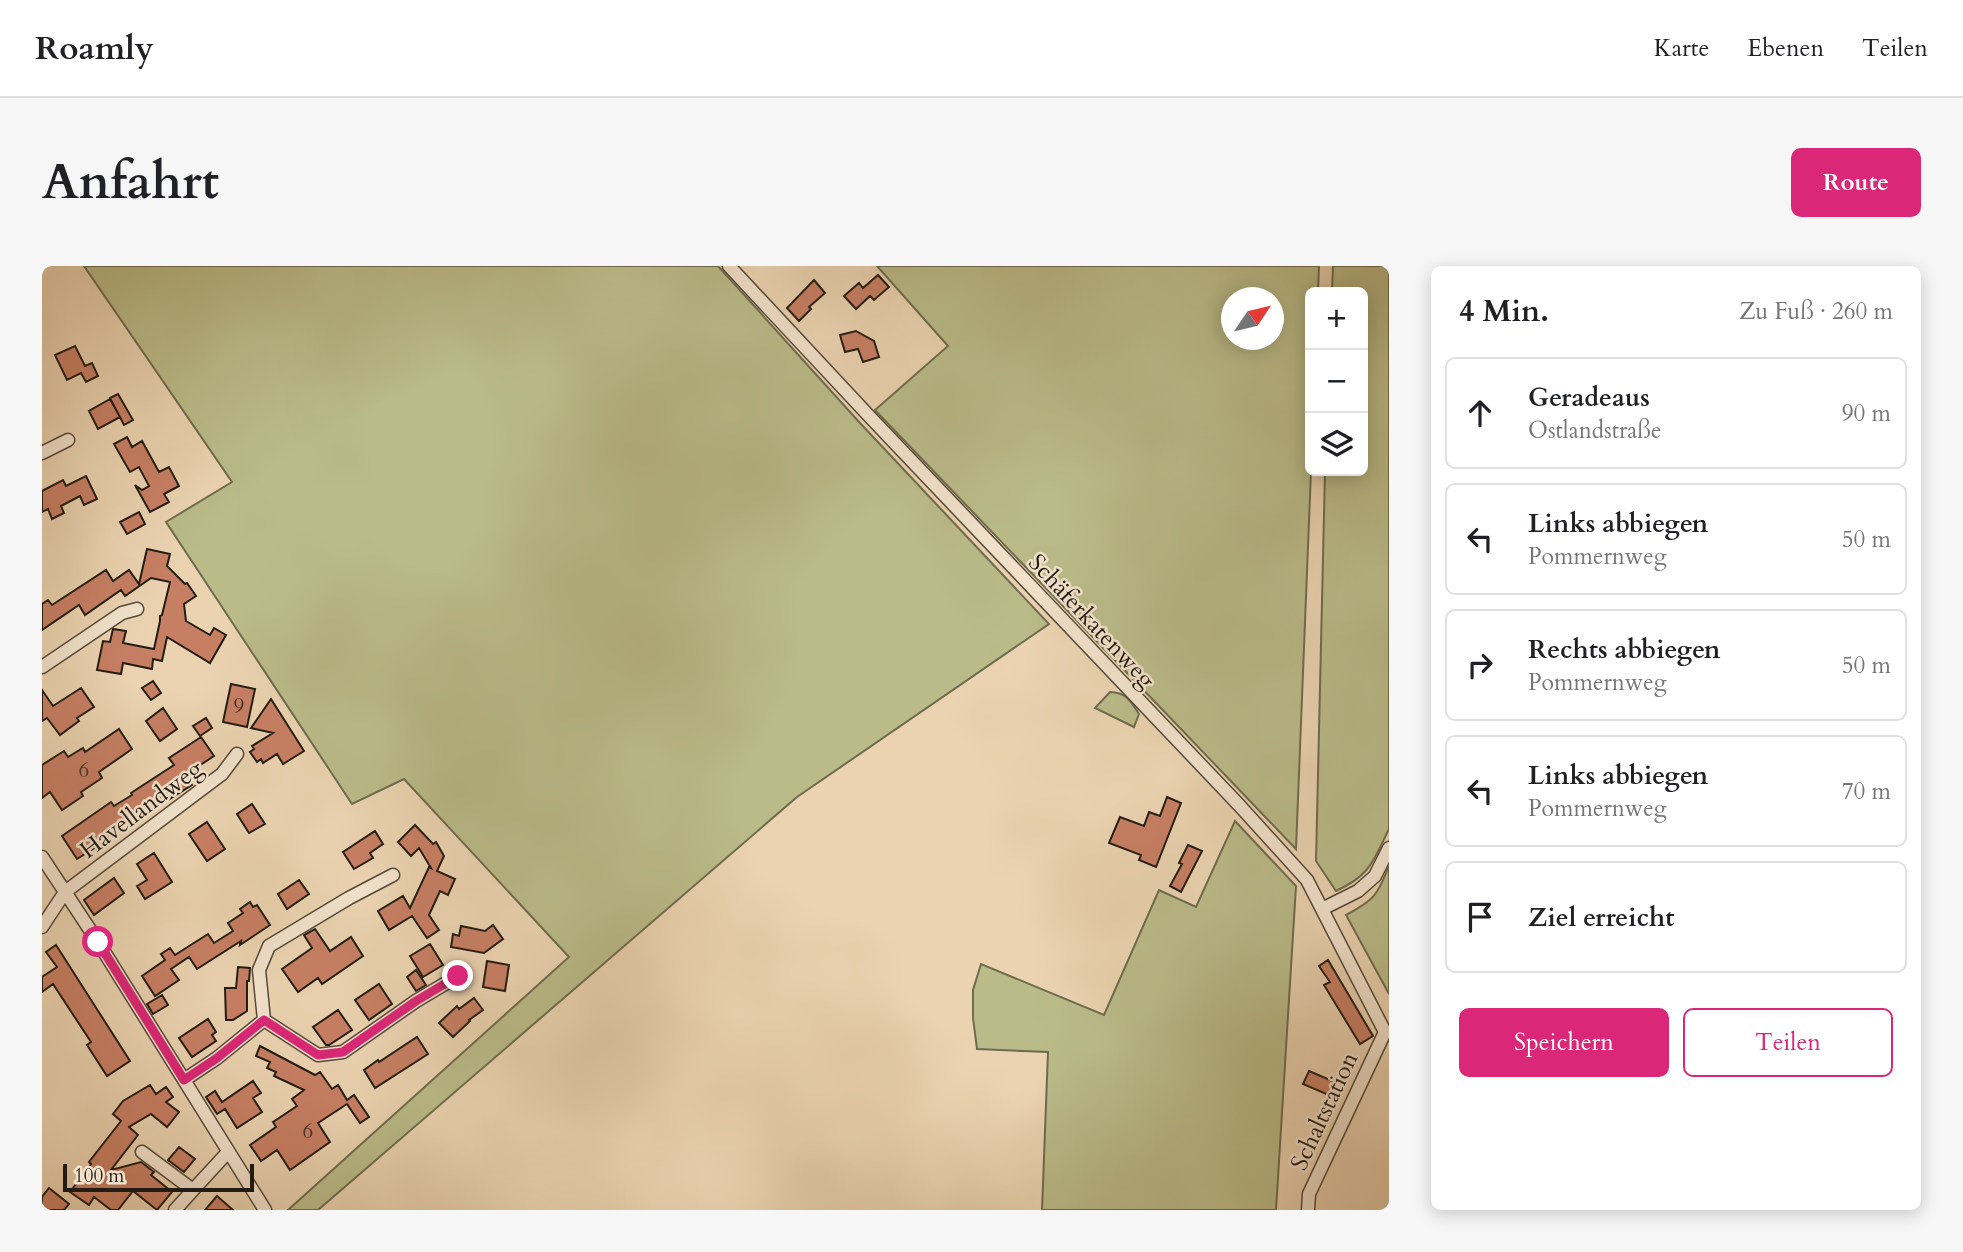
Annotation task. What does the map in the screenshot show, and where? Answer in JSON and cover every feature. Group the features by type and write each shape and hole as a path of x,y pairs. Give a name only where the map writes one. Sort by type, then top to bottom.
{"street":[{"name":"Schäferkatenweg","path":"729,266 1291,861 1307,880 1385,1032"},
{"path":"42,453 68,440"},
{"path":"42,667 122,613 137,609"},
{"name":"Havellandweg","path":"42,927 65,892 222,774 237,754"},
{"path":"1322,909 1358,891 1375,876 1389,848"},
{"path":"42,857 265,1210"},
{"path":"264,1020 259,970 270,946 393,875"},
{"path":"264,1020 318,1055 343,1052 416,1001 458,976"},
{"path":"184,1080 217,1058 264,1020"},
{"name":"Schaltstation","path":"1308,1210 1309,1194 1385,1032"},
{"path":"142,1152 193,1190"},
{"path":"175,1210 228,1152"}],"green space":[{"path":"84,266 718,266 860,423 1049,624 797,797 318,1210 288,1210 569,957 404,779 352,804 166,522 232,482"},
{"path":"877,266 1319,266 1318,287 1305,287 1305,476 1311,476 1296,849 875,410 948,346"},
{"path":"1333,266 1389,266 1389,829 1370,866 1357,879 1336,891 1316,861 1325,476 1368,476 1368,287 1332,287"},
{"path":"1110,692 1125,696 1133,705 1139,714 1134,727 1095,708"},
{"path":"1235,821 1296,886 1276,1210 1042,1210 1048,1052 977,1049 973,990 981,964 1104,1015 1159,890 1196,907"},
{"path":"1389,866 1389,994 1346,915 1373,896"}],"building":[{"path":"878,275 889,287 874,300 870,296 856,309 844,296 859,283 863,288"},
{"path":"814,280 825,293 809,307 811,309 799,321 787,308"},
{"path":"856,331 874,341 879,357 863,362 858,349 845,352 840,335"},
{"path":"75,346 85,366 92,363 98,376 86,382 81,373 67,380 55,355"},
{"path":"118,394 133,420 124,425 110,398"},
{"path":"110,399 120,417 98,429 89,411"},
{"path":"127,437 132,447 142,441 159,472 169,467 179,486 164,494 169,502 150,512 135,485 142,490 149,486 139,467 130,472 114,444"},
{"path":"86,476 97,499 84,505 80,496 61,506 64,513 52,519 48,509 42,512 42,491 63,480 66,486"},
{"path":"139,512 145,524 127,534 120,522"},
{"path":"147,549 170,554 167,566 187,583 196,596 184,604 186,621 210,635 214,628 226,635 210,663 167,637 162,661 153,659 152,669 123,663 121,674 97,670 103,641 110,642 113,629 126,631 123,643 154,649 170,582 151,578 125,596 121,590 85,615 79,605 42,630 42,604 48,600 52,605 106,570 113,581 129,570 139,584"},
{"path":"153,681 161,693 151,700 142,688"},
{"path":"231,684 255,689 247,727 223,722"},
{"path":"81,688 94,707 77,718 79,721 60,735 47,718 42,721 42,690 53,706"},
{"path":"271,699 304,751 283,764 277,754 263,763 261,759 257,762 250,752 254,749 252,746 273,733 251,728"},
{"path":"163,708 177,729 160,741 146,721"},
{"path":"206,718 212,728 200,736 193,726"},
{"path":"119,729 132,749 99,772 102,778 81,792 83,796 62,810 50,792 42,798 42,765 64,751 68,757 83,748 85,752"},
{"path":"201,737 214,756 185,775 192,785 133,822 132,820 77,859 62,836 111,802 114,806 132,795 131,793 174,765 169,758"},
{"path":"1167,797 1181,803 1156,867 1139,860 1141,855 1109,843 1120,817 1144,826 1149,812 1160,816"},
{"path":"252,804 265,824 249,833 237,814"},
{"path":"207,822 225,849 207,861 189,834"},
{"path":"415,825 433,844 436,842 444,856 437,871 455,879 448,895 440,891 429,915 439,930 427,938 412,916 389,930 378,911 403,896 410,908 429,867 431,868 419,848 411,856 398,842"},
{"path":"375,831 383,844 370,853 373,858 354,869 343,852"},
{"path":"1188,845 1202,851 1181,892 1170,886 1182,864 1179,863"},
{"path":"154,853 172,882 145,899 137,886 147,880 137,864"},
{"path":"114,878 124,893 94,915 84,900"},
{"path":"299,880 309,894 287,909 278,894"},
{"path":"250,902 253,907 257,905 270,925 197,969 189,957 171,969 179,980 155,996 142,976 165,960 161,954 170,948 175,955 208,934 214,943 233,931 228,923 243,913 240,909"},
{"path":"493,925 503,939 484,953 451,947 453,934 459,936 461,926 485,931"},
{"path":"315,929 330,951 351,937 363,956 322,984 318,978 298,992 282,969 312,948 304,935"},
{"path":"430,944 443,965 423,977 410,956"},
{"path":"56,945 130,1061 107,1076 87,1045 91,1042 53,984 42,992 42,977 57,967 46,952"},
{"path":"1328,960 1373,1036 1360,1044 1324,985 1330,982 1319,966"},
{"path":"487,961 509,965 505,991 483,987"},
{"path":"238,967 250,968 247,1011 233,1020 226,1020 225,988 236,988"},
{"path":"416,970 426,985 416,991 407,977"},
{"path":"379,984 392,1004 369,1020 355,1000"},
{"path":"162,995 168,1005 153,1014 147,1004"},
{"path":"474,998 483,1010 453,1037 439,1023 457,1006 459,1009"},
{"path":"338,1010 352,1030 326,1045 313,1027"},
{"path":"208,1019 216,1032 212,1035 216,1041 192,1057 179,1038"},
{"path":"417,1037 428,1054 375,1088 364,1070"},
{"path":"260,1046 315,1075 320,1072 332,1089 338,1085 347,1100 354,1095 369,1117 360,1123 347,1104 318,1123 330,1142 290,1170 277,1150 261,1161 250,1145 276,1127 273,1122 297,1106 292,1099 304,1090 274,1076 276,1072 267,1068 270,1062 256,1056"},
{"path":"1309,1071 1337,1083 1331,1096 1303,1084"},
{"path":"253,1081 261,1093 253,1098 262,1112 237,1128 225,1109 217,1114 206,1097 215,1091 222,1102"},
{"path":"150,1085 156,1094 166,1087 173,1097 166,1102 179,1112 167,1127 151,1114 129,1127 138,1135 111,1170 141,1162 154,1172 151,1175 172,1192 157,1210 133,1191 118,1210 111,1210 94,1197 89,1205 70,1192 121,1121 113,1114 123,1101"},
{"path":"179,1147 195,1159 184,1172 168,1160"},
{"path":"49,1188 69,1204 64,1210 42,1210 42,1197"},
{"path":"217,1196 233,1210 205,1210"}],"route":[{"path":"98,942 184,1080 217,1058 264,1020 318,1055 343,1052 416,1001 458,976"}]}
